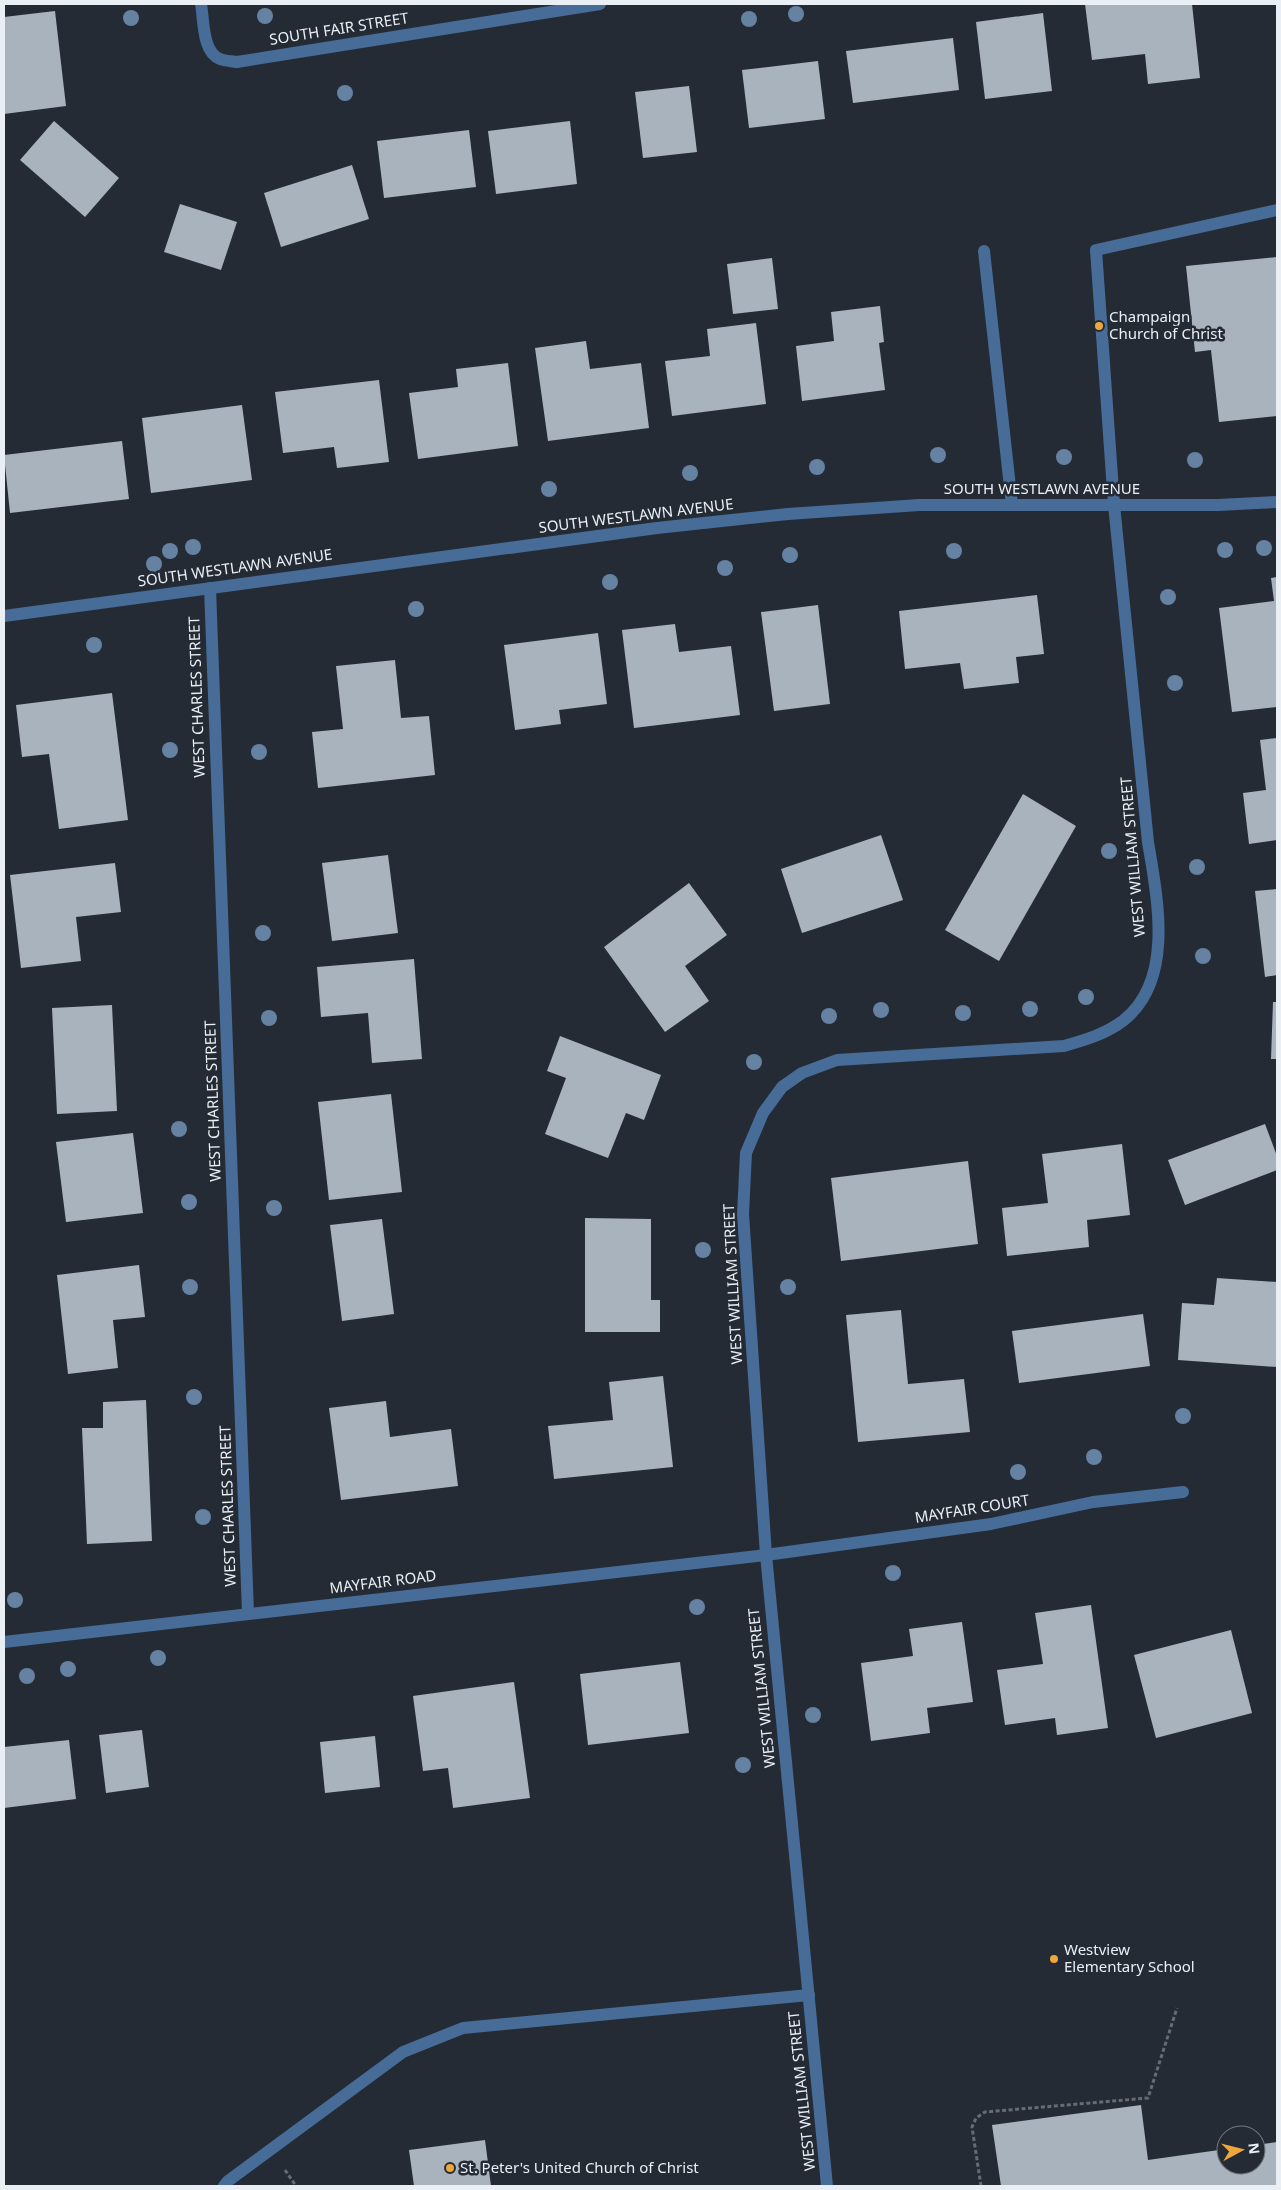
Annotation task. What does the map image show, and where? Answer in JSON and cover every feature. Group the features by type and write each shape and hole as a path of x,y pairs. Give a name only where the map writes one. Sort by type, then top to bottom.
{"street":[{"name":"SOUTH FAIR STREET","path":"201,4 207,46 212,54 220,59 236,62 600,4"},
{"name":"WEST WILLIAM STREET","path":"827,2186 766,1555 743,1214 746,1153 763,1113 782,1087 802,1073 838,1060 1064,1046 1099,1035 1124,1019 1144,996 1155,968 1158,936 1155,889 1148,842 1114,505 1096,250 1277,210"},
{"path":"984,251 1012,505"},
{"name":"SOUTH WESTLAWN AVENUE","path":"4,616 657,528 788,514 919,505 1218,505 1277,502"},
{"name":"WEST CHARLES STREET","path":"210,588 248,1613"},
{"name":"MAYFAIR COURT","path":"766,1555 991,1524 1093,1502 1183,1492"},
{"name":"MAYFAIR ROAD","path":"4,1642 766,1555"},
{"path":"224,2186 403,2052 463,2028 808,1995"}],"path":[{"path":"981,2186 972,2127 976,2118 985,2112 1148,2098 1177,2008"}],"building":[{"path":"1085,4 1192,4 1200,78 1148,84 1145,54 1092,60"},
{"path":"55,11 66,106 4,114 4,17"},
{"path":"1043,13 1052,91 985,99 976,22"},
{"path":"953,38 959,90 853,103 846,51"},
{"path":"818,61 825,119 749,128 742,70"},
{"path":"689,86 697,152 643,158 635,92"},
{"path":"54,121 119,178 85,217 20,160"},
{"path":"570,121 577,184 496,194 488,131"},
{"path":"469,130 476,187 384,198 377,141"},
{"path":"352,165 369,219 281,247 264,193"},
{"path":"180,204 237,222 221,270 164,252"},
{"path":"1277,257 1277,416 1219,422 1211,350 1195,352 1186,266"},
{"path":"772,258 778,309 733,314 727,264"},
{"path":"880,306 884,342 879,343 885,390 802,401 796,346 834,341 831,312"},
{"path":"756,323 766,404 672,416 665,361 710,356 707,329"},
{"path":"586,341 590,369 641,363 649,428 548,441 535,348"},
{"path":"508,363 518,446 418,459 409,393 458,387 456,369"},
{"path":"379,380 389,462 337,468 334,447 283,453 275,392"},
{"path":"242,405 252,480 151,493 142,418"},
{"path":"122,441 129,499 10,513 4,455"},
{"path":"1277,577 1277,707 1232,712 1219,608 1274,601 1271,578"},
{"path":"1037,595 1044,654 1016,657 1019,683 964,689 960,663 905,669 899,611"},
{"path":"818,605 830,704 774,711 761,612"},
{"path":"675,624 679,652 731,646 740,715 634,728 622,630"},
{"path":"598,633 607,704 559,710 561,724 515,730 504,645"},
{"path":"395,660 401,718 429,716 435,775 318,788 312,732 343,729 336,666"},
{"path":"112,693 128,820 59,829 49,754 22,757 16,705"},
{"path":"1277,738 1277,840 1249,844 1243,793 1266,790 1260,740"},
{"path":"1023,794 1076,826 999,961 945,930"},
{"path":"881,835 903,900 802,933 781,869"},
{"path":"388,855 398,933 332,941 322,863"},
{"path":"115,863 121,912 76,917 81,961 21,968 10,875"},
{"path":"689,883 727,935 685,966 709,1001 665,1032 604,947"},
{"path":"1277,889 1277,975 1265,977 1255,891"},
{"path":"414,959 422,1059 372,1063 368,1013 321,1017 317,967"},
{"path":"1273,1002 1277,1002 1277,1059 1271,1059"},
{"path":"112,1005 117,1111 57,1114 52,1008"},
{"path":"560,1036 661,1075 644,1120 626,1113 608,1158 545,1134 566,1078 547,1071"},
{"path":"391,1094 402,1192 329,1200 318,1102"},
{"path":"1265,1124 1277,1156 1277,1170 1185,1205 1168,1160"},
{"path":"133,1133 143,1213 66,1222 56,1142"},
{"path":"1122,1144 1130,1215 1087,1220 1089,1247 1007,1256 1002,1208 1048,1203 1042,1154"},
{"path":"968,1161 978,1244 841,1261 831,1178"},
{"path":"585,1218 651,1219 651,1300 660,1300 660,1332 585,1332"},
{"path":"382,1219 394,1314 342,1321 330,1225"},
{"path":"139,1265 145,1317 113,1320 118,1368 68,1374 57,1275"},
{"path":"1217,1278 1277,1282 1277,1367 1178,1360 1182,1303 1214,1305"},
{"path":"901,1310 908,1384 964,1379 970,1432 858,1442 846,1315"},
{"path":"1143,1314 1150,1366 1019,1383 1012,1331"},
{"path":"663,1376 673,1467 554,1479 548,1426 613,1420 609,1382"},
{"path":"146,1400 152,1541 87,1544 82,1428 103,1428 103,1402"},
{"path":"386,1401 390,1437 451,1429 458,1486 341,1500 329,1408"},
{"path":"1091,1605 1108,1728 1057,1735 1055,1718 1005,1725 997,1670 1043,1664 1035,1613"},
{"path":"962,1622 973,1702 927,1708 930,1733 871,1741 861,1663 913,1656 909,1629"},
{"path":"1231,1630 1252,1713 1156,1738 1134,1655"},
{"path":"680,1662 689,1733 588,1745 580,1674"},
{"path":"514,1682 530,1798 453,1808 448,1768 423,1771 413,1696"},
{"path":"142,1730 149,1787 106,1793 99,1735"},
{"path":"375,1736 380,1787 325,1793 320,1742"},
{"path":"69,1740 76,1799 4,1808 4,1747"},
{"path":"1141,2105 1148,2160 1216,2150 1216,2175 1266,2175 1266,2144 1277,2142 1277,2186 1001,2186 992,2125"},
{"name":"St. Peter's United Church of Christ","path":"485,2140 491,2186 414,2186 409,2150"}],"place":[{"name":"Champaign Church of Christ","path":"1099,326"},
{"name":"Westview Elementary School","path":"1054,1959"},
{"name":"St. Peter's United Church of Christ","path":"450,2168"}]}
